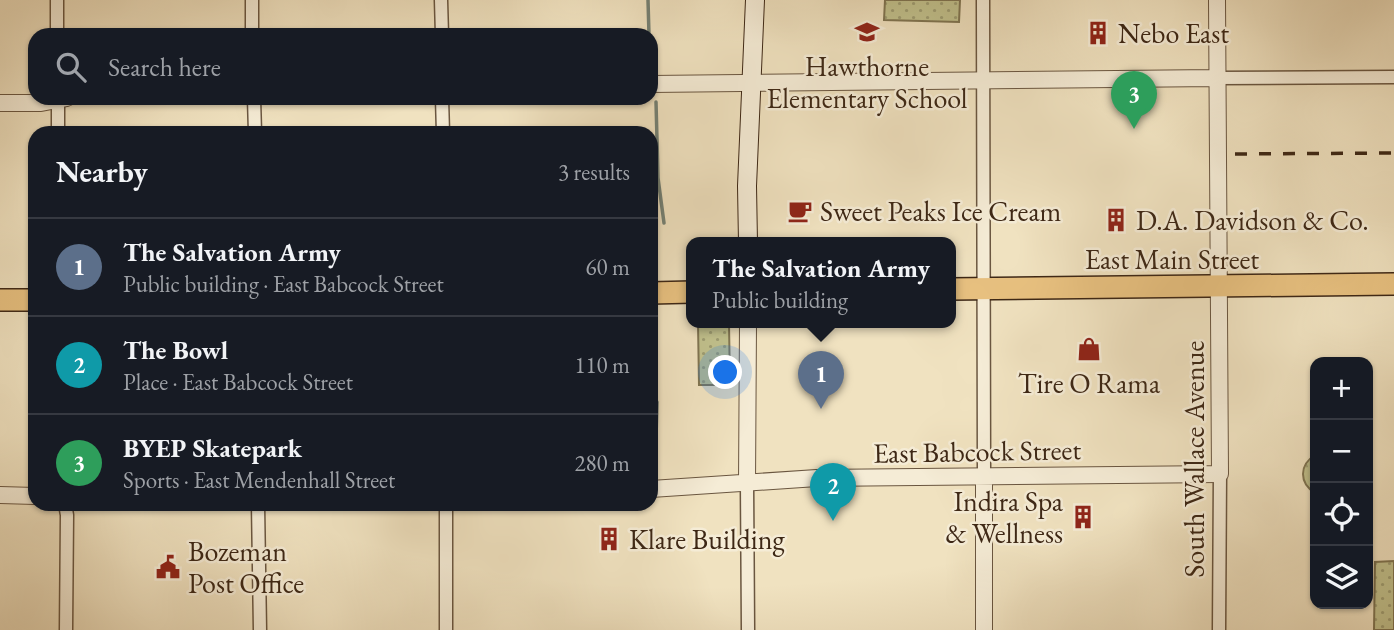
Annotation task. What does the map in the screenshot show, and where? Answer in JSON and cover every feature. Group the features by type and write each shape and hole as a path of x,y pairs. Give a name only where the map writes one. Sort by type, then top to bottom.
{"highway":[{"name":"East Main Street","path":"956,289 1394,284"},
{"path":"658,293 686,292"},
{"path":"0,300 28,300"}],"main road":[{"path":"748,237 755,0"}],"street":[{"path":"57,0 57,28"},
{"path":"252,0 252,28"},
{"path":"442,0 442,28"},
{"path":"983,0 984,630"},
{"name":"South Wallace Avenue","path":"1217,0 1219,630"},
{"path":"658,85 1394,77"},
{"path":"0,103 28,101"},
{"path":"59,126 60,105"},
{"path":"254,105 255,126"},
{"path":"443,105 443,126"},
{"path":"748,328 748,630"},
{"name":"East Babcock Street","path":"658,489 817,478 1220,474"},
{"path":"0,495 28,496"},
{"path":"66,511 66,630"},
{"path":"258,511 260,630"},
{"path":"446,511 446,630"}],"green space":[{"path":"885,0 960,0 959,22 884,20"},
{"path":"698,328 729,328 730,385 699,385"},
{"path":"1310,459 1310,489 1303,474"},
{"path":"1394,561 1394,630 1374,630 1375,562"}],"waterway":[{"path":"648,0 649,28"},
{"path":"656,105 657,126"},
{"path":"658,178 664,223"}],"railway":[{"path":"1235,154 1394,153"}],"place":[{"name":"Hawthorne Elementary School","path":"867,32"},
{"name":"Nebo East","path":"1098,33"},
{"name":"BYEP Skatepark","path":"1134,129"},
{"name":"Sweet Peaks Ice Cream","path":"800,211"},
{"name":"D.A. Davidson & Co.","path":"1116,220"},
{"name":"Tire O Rama","path":"1089,349"},
{"name":"The Salvation Army","path":"821,409"},
{"name":"Indira Spa & Wellness","path":"1083,517"},
{"name":"The Bowl","path":"833,521"},
{"name":"Klare Building","path":"609,539"},
{"name":"Bozeman Post Office","path":"168,567"}]}
